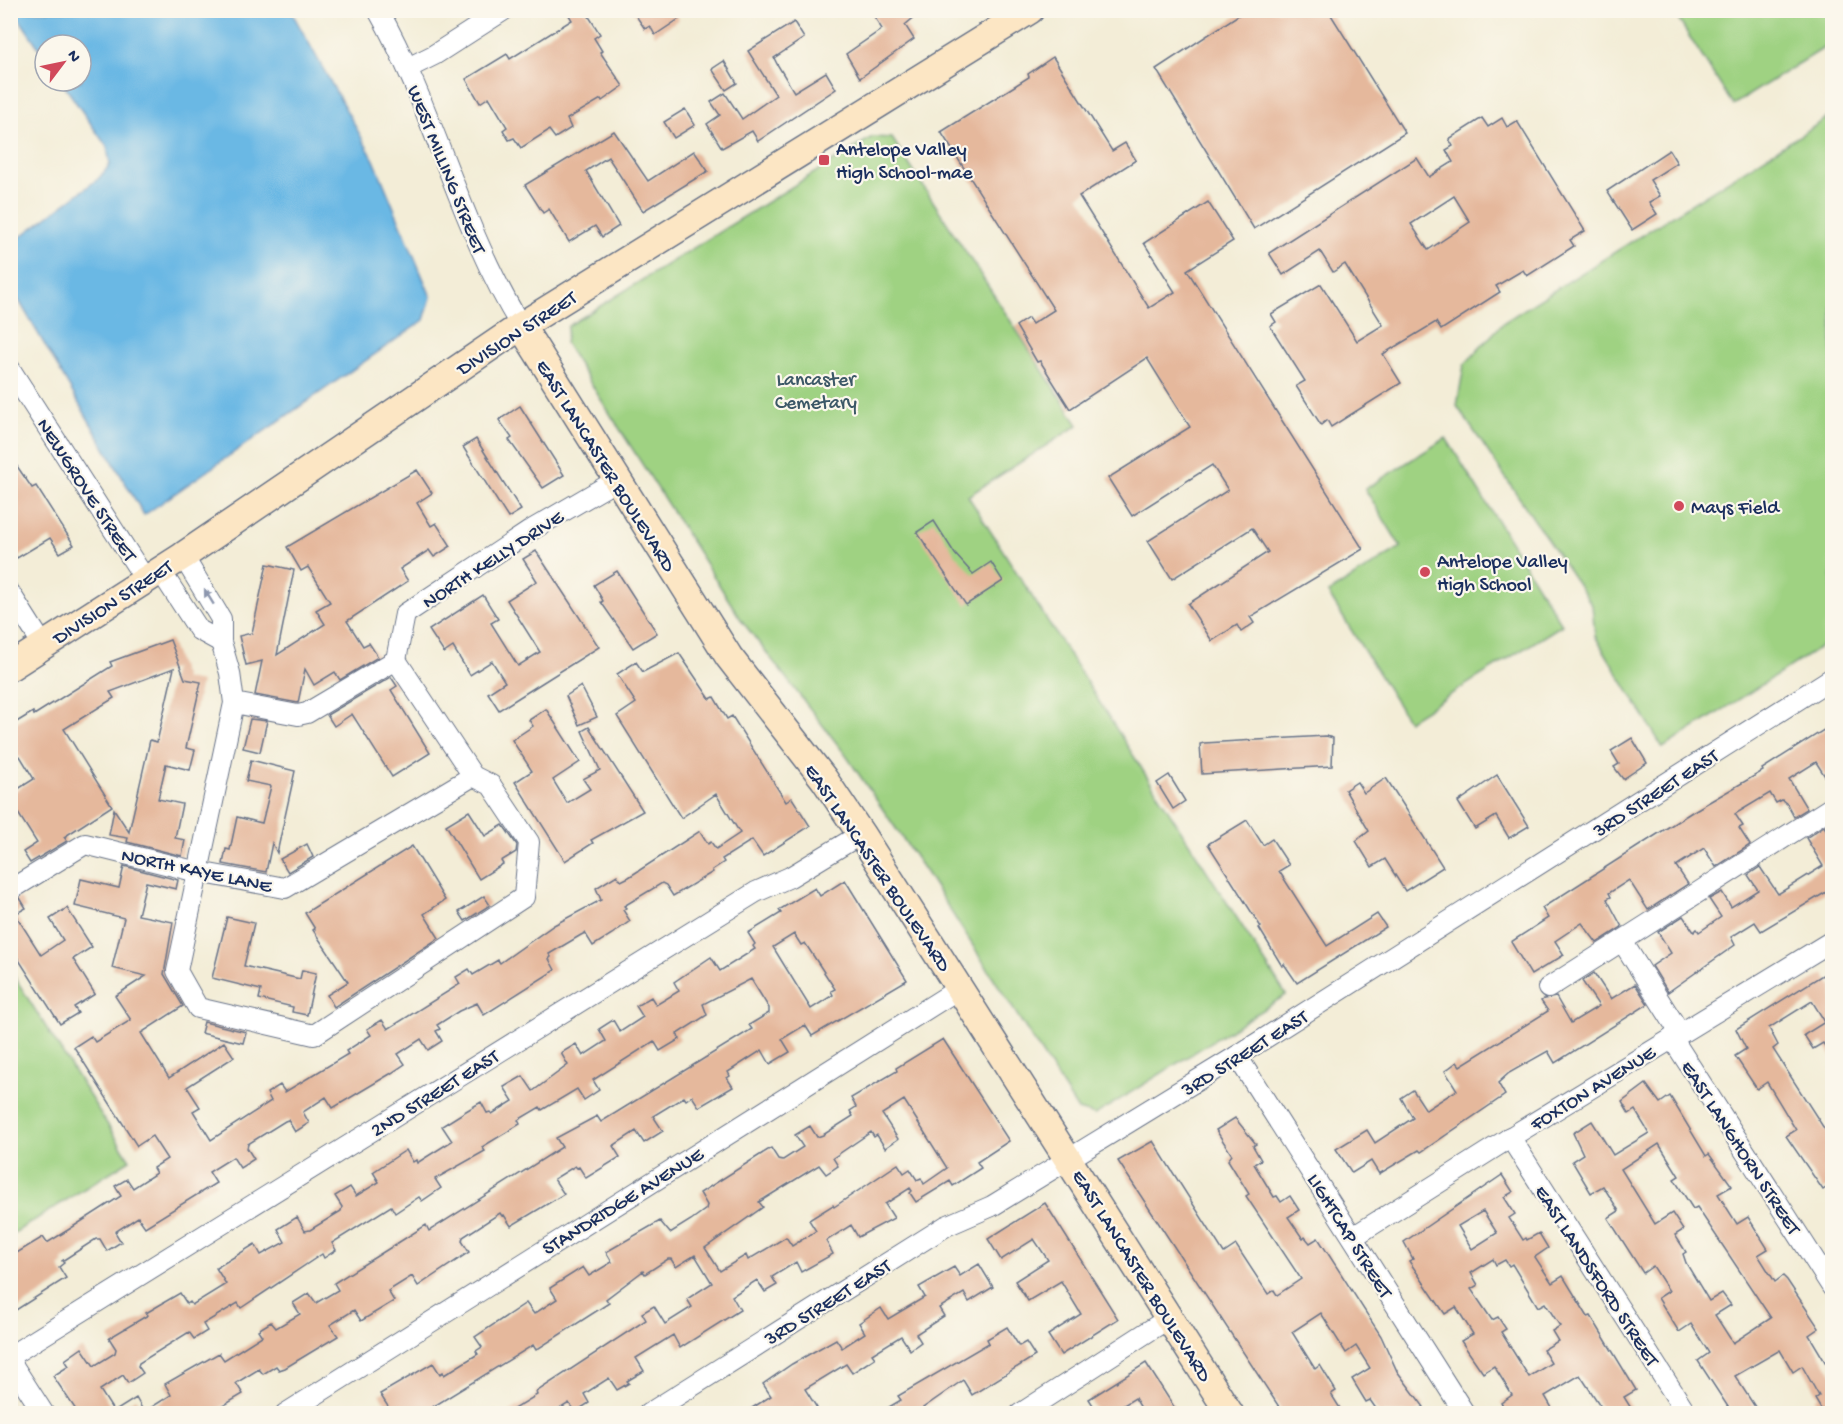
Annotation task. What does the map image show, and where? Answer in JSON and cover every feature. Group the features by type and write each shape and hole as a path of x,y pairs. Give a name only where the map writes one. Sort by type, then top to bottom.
{"main road":[{"name":"DIVISION STREET","path":"10,667 163,569 521,326 1030,10"},
{"name":"EAST LANCASTER BOULEVARD","path":"521,326 729,657 824,779 861,834 1230,1413"}],"street":[{"name":"WEST MILLING STREET","path":"378,10 408,68 472,235 498,288 521,326"},
{"path":"408,68 434,55 504,10"},
{"name":"NEWGROVE STREET","path":"10,369 163,569 222,619 221,642 230,673 234,703 177,971 198,1008 314,1035 524,897 529,843 491,785 473,776"},
{"name":"NORTH KELLY DRIVE","path":"396,660 405,614 533,529 617,480"},
{"path":"10,593 43,645"},
{"path":"234,703 298,715 307,713 396,660 473,776"},
{"name":"3RD STREET EAST","path":"648,1413 946,1226 992,1206 1238,1056 1833,678"},
{"name":"NORTH KAYE LANE","path":"10,890 85,844 198,872 285,888 473,776"},
{"path":"1548,988 1833,807"},
{"name":"2ND STREET EAST","path":"10,1356 756,892 790,877 861,834"},
{"name":"FOXTON AVENUE","path":"1353,1237 1510,1137 1833,940"},
{"name":"EAST LANGHORN STREET","path":"1622,941 1676,1035 1833,1287"},
{"name":"STANDRIDGE AVENUE","path":"285,1413 960,987"},
{"name":"LIGHTCAP STREET","path":"1238,1056 1465,1413"},
{"name":"EAST LANDSFORD STREET","path":"1510,1137 1687,1413"},
{"path":"1020,1413 1169,1318"},
{"path":"10,1361 44,1413"}],"green space":[{"path":"1673,11 1832,11 1832,43 1733,105"},
{"name":"Mays Field","path":"1832,115 1832,640 1663,748 1595,636 1592,605 1457,406 1464,365 1504,322"},
{"name":"Lancaster Cemetary","path":"872,137 892,138 1078,425 968,496 1286,995 1095,1115 1078,1110 927,874 845,754 742,621 565,343 568,326"},
{"path":"1446,438 1562,625 1408,721 1328,593 1401,547 1365,489"},
{"path":"10,970 130,1160 11,1235 10,1235"}],"water":[{"path":"14,11 291,11 374,160 431,297 424,320 144,515 11,287 11,244 98,179 110,165 107,147 69,93 93,93 93,33 33,33 33,39"}],"building":[{"path":"566,10 585,10 600,34 594,38 602,51 600,52 623,86 602,101 601,99 567,119 571,128 555,138 549,130 521,148 514,138 509,140 503,130 507,127 489,97 480,103 466,79 507,54 510,59 572,20"},
{"path":"632,10 674,10 679,19 655,35 650,26 645,29"},
{"path":"870,10 923,10 905,25 914,39 860,78 846,54 882,29"},
{"path":"1246,10 1328,10 1405,133 1254,229 1156,69"},
{"path":"794,22 804,38 774,58 794,92 826,72 836,89 758,141 752,131 722,148 707,124 720,115 711,102 725,93 742,119 776,95 748,51"},
{"path":"1053,57 1112,151 1125,143 1136,160 1079,196 1149,308 1175,292 1144,243 1208,202 1233,241 1187,270 1363,549 1250,617 1254,623 1241,632 1237,625 1212,641 1188,604 1268,552 1252,528 1172,579 1148,541 1228,490 1212,465 1132,516 1108,478 1190,427 1147,358 1070,409 1040,361 1037,362 1016,326 1028,318 1032,324 1054,310 941,132 1029,77 1028,74"},
{"path":"724,61 737,83 726,90 712,69"},
{"path":"685,109 695,125 674,138 664,122"},
{"path":"1482,118 1488,127 1502,118 1507,127 1517,121 1585,231 1570,240 1574,246 1527,276 1523,270 1496,286 1500,292 1441,330 1436,322 1383,354 1401,383 1331,427 1327,420 1321,425 1296,386 1305,381 1270,326 1276,322 1271,314 1321,284 1357,341 1383,325 1345,264 1333,272 1320,251 1283,275 1269,253 1417,158 1429,177 1453,162 1446,150 1453,146 1449,139","holes":["1454,196 1470,222 1428,250 1411,224"]},
{"path":"614,131 648,181 694,151 708,171 643,211 608,157 586,171 619,226 602,237 595,226 569,242 549,209 543,213 525,185"},
{"path":"1669,150 1677,163 1650,180 1660,196 1649,202 1657,214 1632,230 1607,191"},
{"path":"520,406 564,475 543,488 509,440 512,438 499,420"},
{"path":"476,439 521,510 508,518 463,447"},
{"path":"10,456 32,488 36,486 74,545 60,553 50,538 17,558 10,548"},
{"path":"417,470 432,493 417,503 431,526 436,523 451,546 434,557 429,550 400,569 408,581 347,621 363,646 369,643 378,657 340,680 335,672 314,685 305,669 298,703 255,695 262,661 246,665 239,636 252,633 267,564 294,570 277,655 325,624 316,610 330,602 308,567 301,571 287,547"},
{"path":"934,521 955,554 973,574 991,562 1003,581 966,605 917,532"},
{"path":"536,551 599,647 499,710 488,693 505,682 492,661 470,675 453,647 444,653 429,630 483,595 498,619 491,623 518,666 540,652 507,600 537,581 523,559"},
{"path":"617,571 657,633 633,648 601,602 603,601 594,585"},
{"path":"170,640 185,679 201,682 186,748 195,750 190,770 166,764 158,799 182,804 175,838 185,840 182,856 127,842 128,838 109,835 114,809 129,832 150,740 157,742 174,668 110,692 114,698 64,729 112,806 64,837 67,841 30,863 23,852 37,843 18,813 10,818 10,794 34,779 20,756 10,762 10,726 33,712 34,715 112,666 110,662"},
{"path":"679,653 710,699 714,697 727,719 732,716 786,802 792,798 810,826 763,856 752,840 722,859 724,862 712,870 713,872 673,896 662,883 624,906 626,908 623,910 630,921 612,934 593,946 585,933 549,954 555,970 484,1015 477,1003 459,1011 437,1025 440,1029 436,1031 442,1041 428,1050 421,1039 398,1054 405,1064 390,1074 333,1108 326,1097 303,1112 309,1123 295,1132 288,1120 248,1144 247,1148 254,1159 240,1168 233,1157 209,1172 216,1183 145,1227 138,1217 115,1232 121,1242 107,1251 100,1239 96,1239 62,1261 64,1263 59,1267 66,1278 16,1310 10,1301 10,1257 43,1237 47,1243 68,1230 121,1196 115,1186 127,1179 133,1188 156,1173 153,1168 167,1159 152,1136 137,1146 74,1047 91,1036 95,1042 131,1020 115,996 146,976 112,968 124,918 75,906 81,879 119,888 124,866 178,880 176,889 146,882 138,915 173,922 164,974 183,1006 141,1033 169,1078 224,1042 234,1057 187,1087 200,1107 193,1111 211,1140 271,1101 267,1093 280,1085 285,1092 348,1054 346,1051 371,1035 367,1029 382,1020 388,1029 460,984 456,977 469,969 473,975 498,960 500,963 554,925 601,900 596,888 617,875 621,881 629,877 700,831 708,844 711,842 716,849 740,833 716,794 681,818 617,716 636,703 617,674 636,662 643,672"},
{"path":"391,677 397,686 391,690 430,753 392,777 352,714 334,726 327,715"},
{"path":"581,686 597,717 579,725 566,696"},
{"path":"546,709 580,762 553,780 567,803 590,789 583,779 600,770 582,731 589,727 643,811 591,840 593,843 565,861 515,782 532,771 512,740 533,726 529,720"},
{"path":"250,719 267,721 260,752 243,748"},
{"path":"1833,724 1833,789 1816,762 1789,779 1807,809 1794,817 1787,804 1782,800 1776,803 1770,793 1735,814 1743,826 1739,828 1750,845 1716,867 1704,848 1676,866 1688,884 1648,910 1629,880 1609,893 1611,897 1607,899 1622,927 1597,943 1582,923 1555,941 1564,955 1531,975 1511,942 1548,918 1542,908 1692,812 1763,771 1762,769"},
{"path":"1326,736 1333,738 1332,766 1202,774 1200,744"},
{"path":"1632,738 1647,763 1623,779 1614,767 1619,764 1611,751"},
{"path":"251,760 295,771 277,853 272,843 266,872 223,864 226,849 230,850 237,817 262,823 271,786 246,781"},
{"path":"1169,775 1185,801 1173,809 1157,783"},
{"path":"1497,775 1529,826 1509,838 1496,816 1475,829 1458,802"},
{"path":"1386,778 1443,867 1405,891 1385,859 1372,867 1356,841 1369,831 1345,790 1357,782 1364,793"},
{"path":"469,811 485,836 503,825 517,845 516,852 501,861 503,864 479,879 446,825"},
{"path":"1247,820 1263,845 1272,839 1289,865 1279,871 1327,946 1377,914 1386,927 1297,983 1284,964 1282,966 1259,928 1261,927 1208,844"},
{"path":"1824,826 1833,841 1833,888 1761,931 1755,922 1731,937 1735,945 1668,992 1652,966 1671,953 1658,932 1683,916 1694,932 1697,929 1699,932 1721,917 1709,899 1722,892 1731,907 1758,890 1748,875 1760,867 1778,894 1823,866 1806,838"},
{"path":"307,844 313,857 288,872 280,859"},
{"path":"412,846 445,900 424,914 439,938 334,1007 327,995 348,982 313,930 315,929 305,913"},
{"path":"845,880 907,980 812,1036 805,1025 782,1039 790,1052 770,1064 762,1050 728,1072 730,1076 727,1078 733,1087 699,1107 692,1096 686,1100 684,1097 653,1116 663,1131 644,1143 636,1131 613,1146 620,1157 586,1178 579,1167 575,1166 554,1179 564,1194 511,1226 500,1213 463,1237 462,1241 469,1252 418,1286 412,1276 388,1291 394,1301 361,1321 354,1310 330,1325 338,1336 285,1368 279,1370 276,1366 263,1374 259,1369 236,1383 243,1394 211,1413 78,1413 53,1376 69,1366 65,1360 82,1348 94,1366 115,1353 116,1349 109,1338 180,1293 187,1304 190,1302 192,1305 226,1284 216,1268 255,1244 261,1255 285,1242 278,1229 297,1217 305,1231 341,1211 342,1207 335,1196 350,1187 356,1196 379,1182 373,1172 406,1150 413,1162 416,1160 417,1163 452,1141 442,1126 481,1102 487,1113 492,1114 513,1101 504,1087 523,1076 533,1091 568,1065 561,1053 576,1044 583,1056 606,1041 599,1029 613,1020 620,1032 643,1017 636,1006 651,997 656,1005 679,991 674,982 711,957 720,971 755,949 753,946 755,944 748,933 781,913 779,910 815,888 820,896","holes":["794,934 801,945 805,943 835,989 831,991 833,995 811,1009 773,947","751,979 769,1008 769,1013 749,1025 752,1029 601,1122 597,1116 556,1138 562,1147 429,1231 426,1225 334,1283 338,1290 316,1303 309,1293 293,1303 300,1314 276,1328 271,1322 258,1330 262,1336 224,1360 219,1353 165,1384 171,1395 144,1412 136,1398 114,1412 100,1390 123,1375 128,1383 143,1373 138,1366 139,1363 189,1332 194,1339 207,1331 203,1324 238,1303 241,1308 322,1254 324,1258 336,1250 332,1243 391,1206 395,1213 419,1197 422,1201 441,1188 435,1179 485,1151 482,1147 520,1124 518,1120 540,1107 542,1110 577,1089 584,1100 599,1090 593,1080 654,1041 660,1051 680,1039 677,1034 707,1015 703,1004"]},
{"path":"484,896 490,905 465,921 459,912"},
{"path":"20,898 26,908 15,914 41,955 63,940 50,919 67,908 92,947 73,959 95,994 74,1007 78,1013 60,1024 10,946 10,902"},
{"path":"227,917 254,923 244,966 300,979 302,970 316,973 307,1015 292,1012 293,1007 259,999 261,990 212,978"},
{"path":"1594,973 1611,999 1635,984 1648,1004 1555,1063 1548,1051 1509,1073 1498,1083 1505,1095 1421,1152 1419,1150 1379,1174 1371,1161 1352,1173 1336,1149 1367,1130 1375,1143 1413,1118 1401,1098 1413,1090 1426,1110 1457,1090 1445,1071 1457,1062 1460,1066 1548,1011 1541,1001 1544,999 1556,997 1571,1023 1599,1006 1582,981"},
{"path":"1824,974 1833,988 1833,1058 1823,1043 1813,1049 1804,1035 1825,1022 1812,1001 1769,1028 1778,1045 1773,1049 1827,1133 1833,1129 1833,1183 1823,1190 1786,1136 1796,1130 1767,1082 1757,1089 1735,1056 1746,1049 1736,1029"},
{"path":"204,1022 246,1032 243,1043 201,1033"},
{"path":"943,1039 1009,1141 977,1162 981,1168 953,1186 950,1181 916,1202 910,1193 912,1191 910,1188 885,1204 894,1218 858,1237 851,1225 826,1241 833,1254 801,1272 796,1262 772,1277 777,1285 765,1292 757,1280 732,1296 740,1310 680,1348 673,1335 636,1358 644,1371 627,1381 629,1383 617,1390 609,1378 584,1394 589,1403 575,1412 569,1403 553,1413 507,1413 646,1320 642,1313 654,1306 665,1324 692,1307 687,1299 712,1283 695,1255 676,1267 671,1259 668,1259 645,1274 643,1271 606,1299 609,1303 536,1350 533,1345 423,1413 392,1413 380,1394 433,1363 440,1374 443,1372 444,1375 478,1354 476,1351 482,1347 475,1337 526,1303 534,1314 557,1299 550,1288 583,1267 589,1276 612,1262 606,1252 660,1221 670,1233 691,1220 706,1209 707,1205 700,1193 771,1148 778,1159 783,1160 803,1147 795,1135 810,1126 817,1137 853,1116 850,1111 856,1107 851,1098 897,1071 896,1068","holes":["904,1100 947,1168 924,1184 921,1178 917,1180 910,1169 904,1173 898,1164 834,1207 833,1205 809,1220 816,1231 792,1246 786,1237 748,1260 746,1255 720,1271 705,1248 763,1207 759,1202 819,1165 826,1174 838,1166 833,1158 871,1132 874,1137 877,1135 885,1148 898,1139 882,1114"]},
{"path":"1646,1084 1660,1103 1670,1096 1706,1156 1709,1154 1732,1186 1718,1194 1737,1224 1748,1217 1768,1249 1758,1255 1775,1282 1783,1276 1787,1280 1819,1328 1809,1335 1833,1375 1833,1413 1827,1408 1822,1411 1815,1399 1819,1396 1802,1366 1793,1372 1780,1350 1735,1376 1759,1413 1732,1413 1698,1361 1709,1353 1691,1324 1679,1332 1658,1298 1669,1291 1653,1266 1643,1273 1608,1218 1619,1211 1603,1186 1591,1193 1572,1161 1583,1154 1573,1133 1592,1121 1613,1155 1649,1133 1635,1110 1629,1114 1622,1102","holes":["1659,1144 1679,1176 1674,1179 1693,1209 1697,1207 1771,1318 1733,1343 1715,1315 1731,1305 1722,1293 1709,1301 1686,1263 1683,1254 1686,1252 1675,1235 1683,1230 1672,1213 1655,1224 1621,1169"]},
{"path":"1235,1118 1256,1144 1253,1146 1261,1160 1254,1164 1274,1197 1277,1196 1281,1202 1290,1196 1299,1210 1288,1217 1303,1239 1305,1237 1310,1243 1318,1238 1381,1336 1397,1371 1424,1407 1414,1413 1379,1413 1370,1400 1366,1402 1352,1379 1370,1368 1356,1346 1346,1353 1321,1313 1292,1332 1315,1369 1320,1365 1336,1391 1331,1394 1343,1413 1283,1413 1118,1161 1153,1141 1224,1253 1236,1245 1268,1294 1274,1290 1277,1295 1301,1279 1246,1196 1249,1194 1228,1160 1232,1155 1216,1130"},
{"path":"1502,1175 1513,1192 1504,1197 1515,1214 1509,1218 1523,1240 1539,1233 1548,1248 1535,1257 1552,1283 1563,1276 1588,1317 1591,1316 1636,1390 1624,1397 1634,1413 1605,1413 1580,1375 1545,1396 1552,1408 1542,1413 1507,1413 1501,1403 1512,1395 1494,1366 1483,1373 1461,1341 1473,1334 1456,1307 1445,1314 1409,1261 1413,1259 1404,1242","holes":["1483,1211 1497,1233 1472,1249 1458,1226","1493,1259 1496,1265 1505,1260 1509,1266 1512,1264 1538,1307 1545,1303 1560,1326 1552,1331 1558,1341 1543,1350 1551,1363 1529,1377 1501,1332 1506,1329 1498,1317 1492,1320 1471,1289 1478,1285 1471,1273"]},
{"path":"1045,1203 1118,1319 1061,1355 1048,1335 1081,1314 1061,1281 1028,1301 1015,1281 1048,1260 1034,1239 1001,1260 988,1239"},
{"path":"979,1264 993,1287 969,1302 964,1293 939,1308 944,1316 916,1334 921,1342 910,1350 901,1336 872,1354 875,1358 852,1373 846,1364 805,1389 817,1408 808,1413 744,1413 771,1396 763,1384 792,1364 836,1339 842,1348 865,1333 859,1323 881,1308 888,1319 925,1297 919,1287 954,1267 960,1276"},
{"path":"1007,1327 1019,1346 1026,1342 1035,1356 972,1395 963,1380 923,1408 927,1413 879,1413 901,1400 898,1396 989,1343 987,1339"},
{"path":"1146,1363 1178,1413 1144,1413 1135,1398 1111,1413 1098,1413 1089,1399"}],"place":[{"name":"Antelope Valley High School-mae","path":"824,160"},
{"name":"Mays Field","path":"1679,506"},
{"name":"Antelope Valley High School","path":"1425,572"}]}
